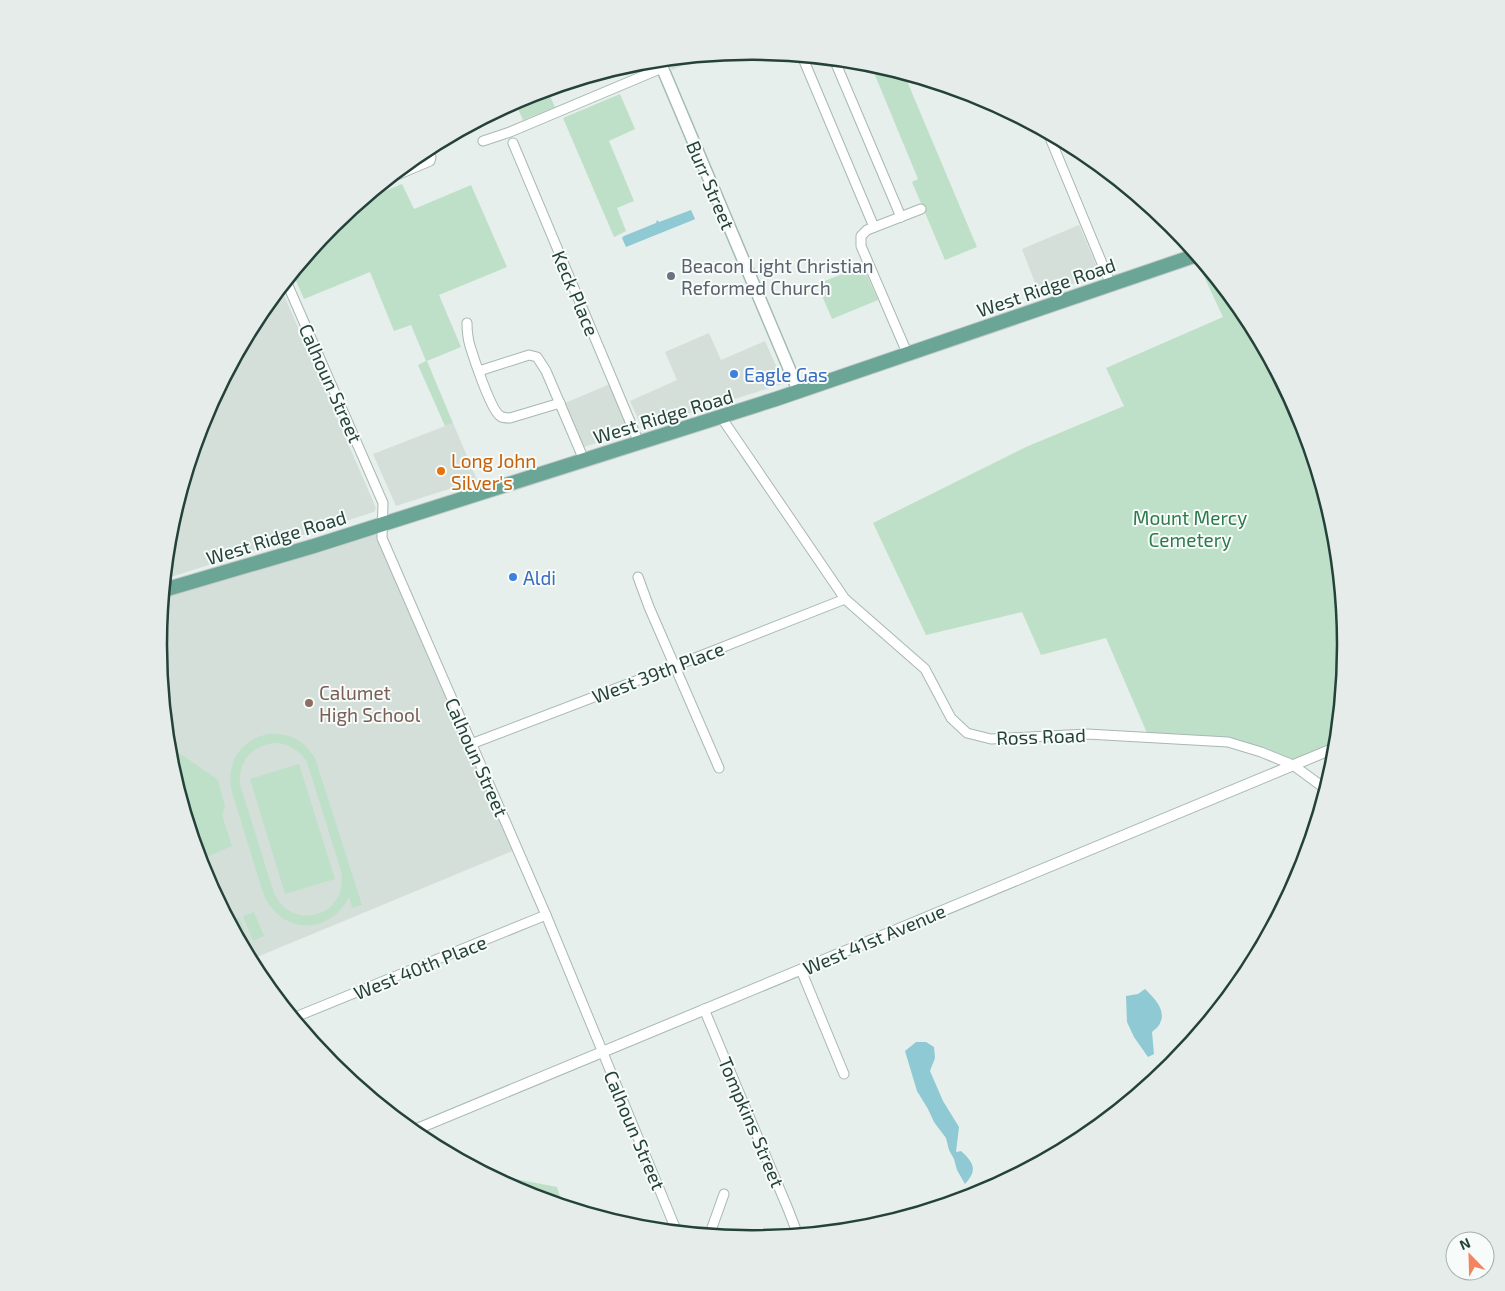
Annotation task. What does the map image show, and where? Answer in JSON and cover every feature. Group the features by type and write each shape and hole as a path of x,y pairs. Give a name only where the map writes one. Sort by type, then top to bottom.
{"main road":[{"name":"Burr Street","path":"661,67 799,392"},
{"name":"West Ridge Road","path":"170,588 383,524 799,392 1191,257"}],"street":[{"path":"805,62 874,226"},
{"path":"837,66 901,217"},
{"path":"483,141 510,132 648,69"},
{"path":"1052,142 1111,284"},
{"name":"Keck Place","path":"513,143 639,443"},
{"path":"417,166 431,160 431,157"},
{"path":"908,355 861,244 862,233 874,226 921,209"},
{"name":"Calhoun Street","path":"289,288 383,503 382,538 546,915 674,1226"},
{"path":"467,323 470,346 479,371 494,408 502,417 510,418 560,403"},
{"path":"479,371 525,356 534,355 544,368 584,460"},
{"name":"Ross Road","path":"721,417 845,599 925,669 951,718 967,732 991,739 1087,734 1228,742 1261,752 1293,765 1321,785"},
{"path":"638,577 649,607 719,768"},
{"name":"West 39th Place","path":"471,744 845,599"},
{"name":"West 41st Avenue","path":"421,1127 1329,750"},
{"name":"West 40th Place","path":"299,1016 546,915"},
{"path":"800,970 844,1074"},
{"name":"Tompkins Street","path":"704,1010 796,1229"},
{"path":"711,1230 724,1194"}],"shaded area":[{"path":"686,64 672,70 670,66"},
{"path":"1079,225 1100,274 1040,296 1022,249"},
{"path":"284,295 376,508 374,512 171,577 178,531 187,494 198,457 212,421 245,353"},
{"path":"709,333 721,360 765,341 782,379 782,384 642,428 630,401 677,380 665,352"},
{"path":"610,384 628,429 627,433 584,447 565,403"},
{"path":"453,423 477,480 396,506 373,454"},
{"name":"Calumet High School","path":"383,524 382,538 517,849 257,957 227,904 212,870 198,834 178,760 168,684 167,646 170,588"}],"green space":[{"path":"874,73 907,81 977,247 945,260 912,182 918,179"},
{"path":"620,94 635,129 609,141 634,201 617,208 626,231 614,237 563,118"},
{"path":"550,96 555,107 523,120 518,109"},
{"path":"402,184 414,209 471,185 507,267 439,295 461,347 427,361 453,423 445,426 418,365 426,361 411,325 394,331 370,272 304,299 295,280 338,231 382,192"},
{"path":"863,266 878,300 832,319 817,284"},
{"name":"Mount Mercy Cemetery","path":"1200,268 1239,320 1260,353 1278,387 1307,457 1327,531 1337,607 1337,684 1333,722 1329,748 1291,762 1252,744 1227,738 1147,733 1106,638 1041,655 1022,612 926,635 873,523 1026,447 1124,406 1106,368 1223,317"},
{"path":"268,734 283,734 295,738 306,746 315,758 362,905 352,908 349,897 340,910 329,919 317,924 304,925 292,923 280,917 270,907 263,893 230,782 233,763 237,755 242,748 258,737","holes":["267,744 280,744 293,748 307,762 341,871 341,887 336,900 328,909 316,914 304,915 292,912 281,904 273,890 240,784 242,768 248,756"]},
{"path":"177,754 181,754 218,780 225,807 222,815 232,846 207,857 187,797"},
{"path":"299,764 335,879 285,894 250,779"},
{"path":"254,912 264,936 253,941 243,916"},
{"path":"239,918 249,942 245,938 235,920"},
{"path":"509,1178 557,1187 561,1199"}],"water":[{"path":"691,210 695,219 626,247 622,238 624,236 656,223 657,220 659,222"},
{"path":"1145,989 1158,1004 1162,1013 1158,1027 1152,1032 1154,1054 1148,1057 1134,1037 1127,1022 1126,996 1138,994"},
{"path":"916,1042 926,1042 934,1047 935,1058 930,1071 943,1101 959,1127 956,1152 961,1151 969,1159 973,1167 972,1175 965,1184 957,1170 946,1138 934,1122 917,1091 905,1051"}],"place":[{"name":"Beacon Light Christian Reformed Church","path":"671,276"},
{"name":"Eagle Gas","path":"734,374"},
{"name":"Long John Silver's","path":"441,471"},
{"name":"Aldi","path":"513,577"},
{"name":"Calumet High School","path":"309,703"}]}
